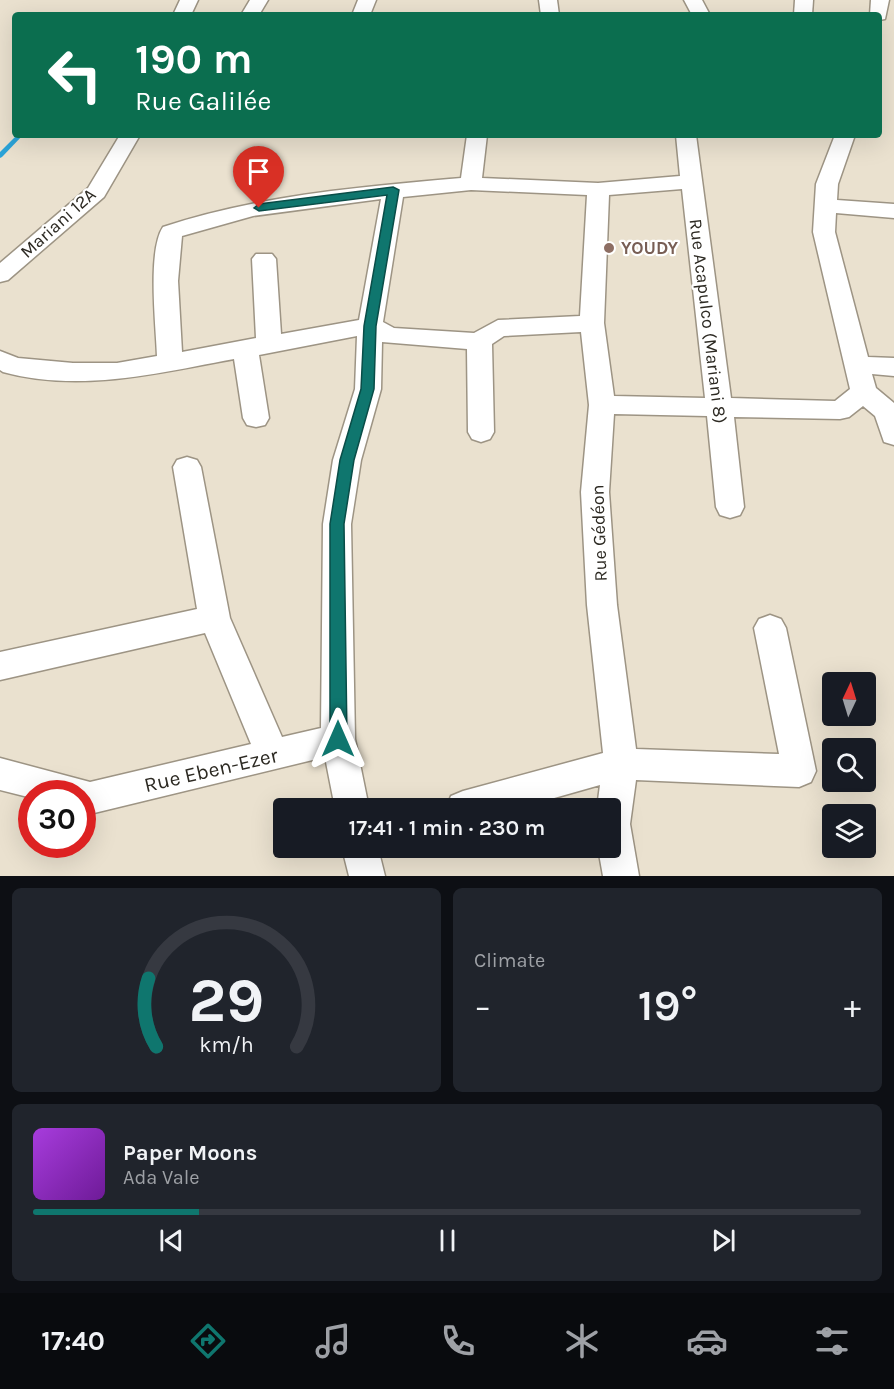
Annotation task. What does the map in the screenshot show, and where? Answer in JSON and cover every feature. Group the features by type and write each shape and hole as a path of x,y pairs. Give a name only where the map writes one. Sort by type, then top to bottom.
{"street":[{"name":"Mariani 12A","path":"0,275 96,192 128,138"},
{"path":"471,184 477,138"},
{"name":"Rue Acapulco (Mariani 8)","path":"686,138 730,507"},
{"path":"844,138 827,184 824,232 864,392 887,412 894,435"},
{"path":"170,361 164,288 165,258 171,232 209,218 259,208 393,190 471,184 598,189 691,182"},
{"name":"Rue Gédéon","path":"598,189 592,323 602,405 596,504 602,605 621,764 612,824 621,876"},
{"path":"350,798 338,739 337,524 347,460 368,389 370,326 393,190"},
{"path":"825,206 894,211"},
{"path":"256,418 257,345 264,259"},
{"path":"0,359 12,366 73,372 117,372 370,326 389,336 479,341 498,328 592,323"},
{"path":"479,341 481,432"},
{"path":"858,365 894,368"},
{"path":"602,405 840,410 864,392"},
{"path":"187,467 214,618 273,755"},
{"path":"0,666 214,618"},
{"path":"499,798 621,764 799,771 770,628"},
{"name":"Rue Eben-Ezer","path":"96,795 338,739"},
{"path":"0,774 22,780"},
{"path":"362,858 366,876"}],"waterway":[{"path":"0,156 17,138"}],"place":[{"name":"YOUDY","path":"609,248"}],"route":[{"path":"259,208 393,190 370,326 368,389 347,460 337,524 338,739"}]}
